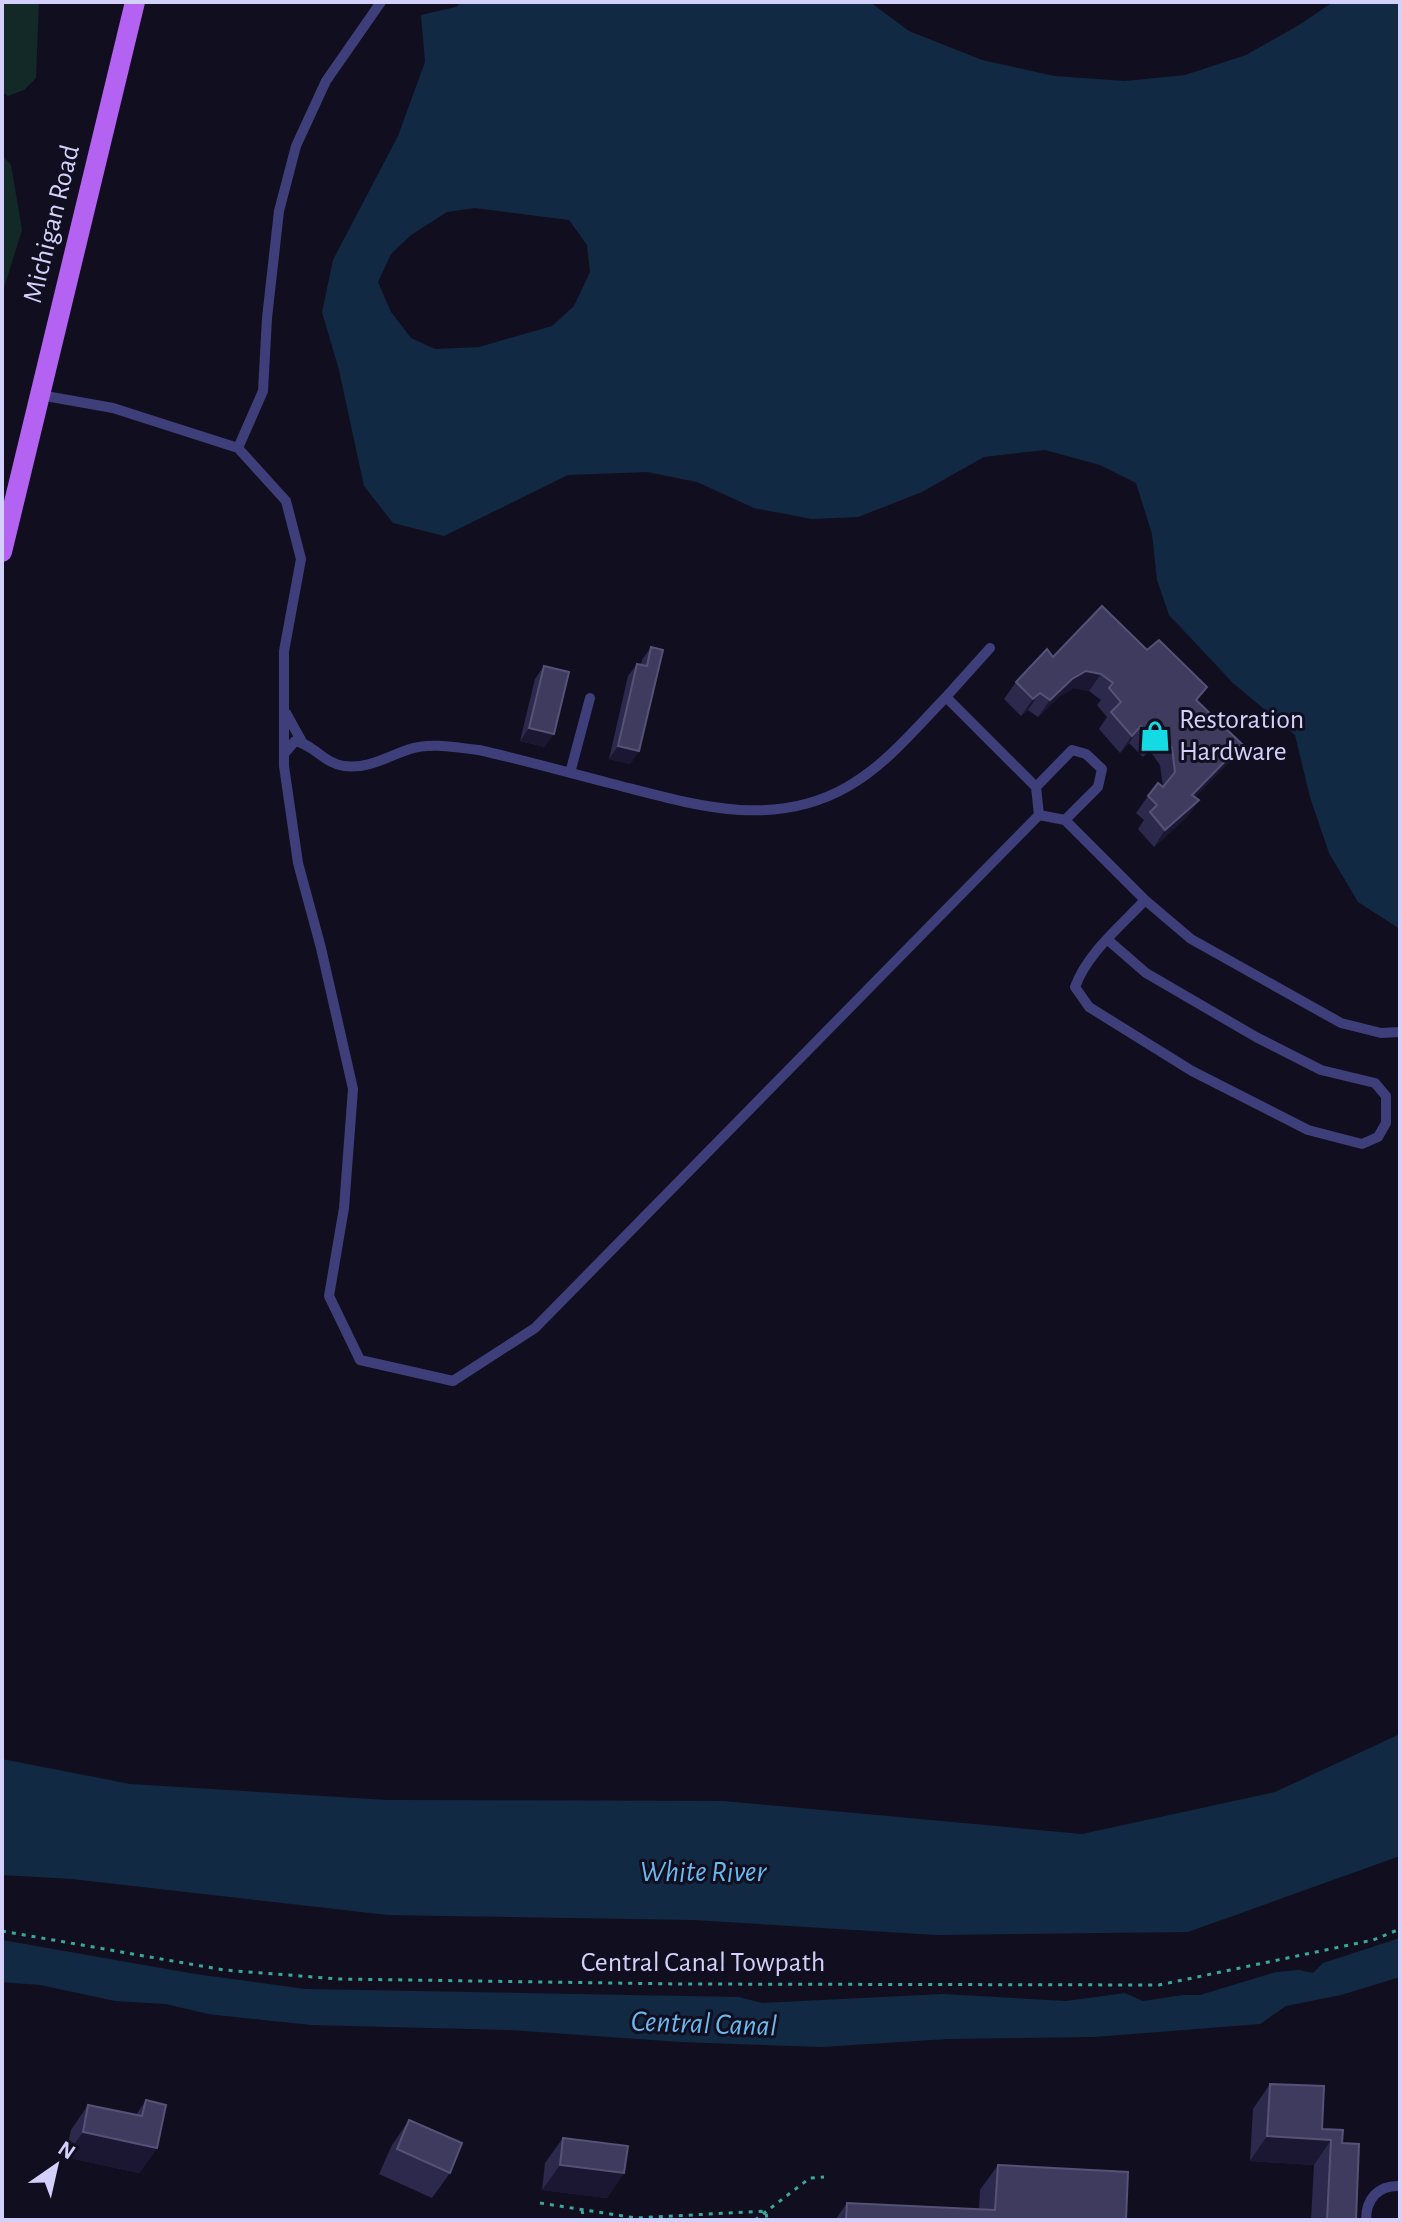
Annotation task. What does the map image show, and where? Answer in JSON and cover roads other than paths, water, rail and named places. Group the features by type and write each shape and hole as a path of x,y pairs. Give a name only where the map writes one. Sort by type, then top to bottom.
{"main road":[{"name":"Michigan Road","path":"2,552 4,528 40,395 135,2"}],"lane":[{"path":"238,448 263,391 267,318 279,211 296,146 326,81 381,2"},
{"path":"40,395 113,408 238,448 286,501 301,559 284,651 284,754 298,863 353,1089 344,1208 329,1296 360,1360 453,1381 535,1328 1039,815"},
{"path":"284,709 302,742 323,758 342,766 366,766 412,748 479,750 704,808 774,810 844,789 872,771 990,648"},
{"path":"946,697 1036,787 1039,815"},
{"path":"570,773 590,698"},
{"path":"284,754 295,741 302,742"},
{"path":"1036,787 1072,750 1086,754 1102,769 1098,787 1065,820"},
{"path":"1039,815 1065,820 1145,900 1191,939 1341,1023 1381,1033 1400,1032"},
{"path":"1108,940 1146,973 1256,1037 1321,1070 1375,1083 1386,1096 1386,1123 1378,1137 1362,1144 1308,1130 1192,1071 1089,1007 1075,987 1080,971 1108,940 1145,900"},
{"path":"1366,2220 1369,2201 1375,2193 1400,2186"}],"water":[{"path":"462,2 870,2 909,31 982,60 1054,76 1125,81 1185,75 1246,55 1333,2 1400,2 1400,929 1358,902 1329,853 1310,797 1295,735 1233,683 1169,615 1157,580 1152,534 1136,483 1100,465 1045,450 984,457 922,492 858,517 812,519 754,508 697,482 647,472 568,475 444,536 393,523 364,486 339,370 322,312 333,260 398,136 425,62 421,15 456,7","holes":["475,208 569,220 587,245 590,272 574,306 552,326 479,347 435,349 411,338 391,312 378,282 391,254 411,235 447,212"]},
{"name":"White River","path":"1400,1734 1400,1856 1188,1932 936,1935 694,1920 388,1915 72,1879 2,1875 2,1759 130,1784 387,1800 723,1801 1082,1834 1275,1792"},
{"name":"Central Canal","path":"1400,1938 1400,1977 1341,1995 1286,2006 1260,2024 1094,2037 947,2039 822,2047 680,2042 511,2030 311,2025 208,2014 166,2004 115,2001 40,1985 2,1982 2,1940 195,1974 306,1989 739,1997 762,2003 943,1994 1066,2001 1125,1993 1143,2001 1200,1995 1276,1972 1299,1970 1313,1973 1323,1963"}],"place":[{"name":"Restoration Hardware","path":"1155,736"}]}
